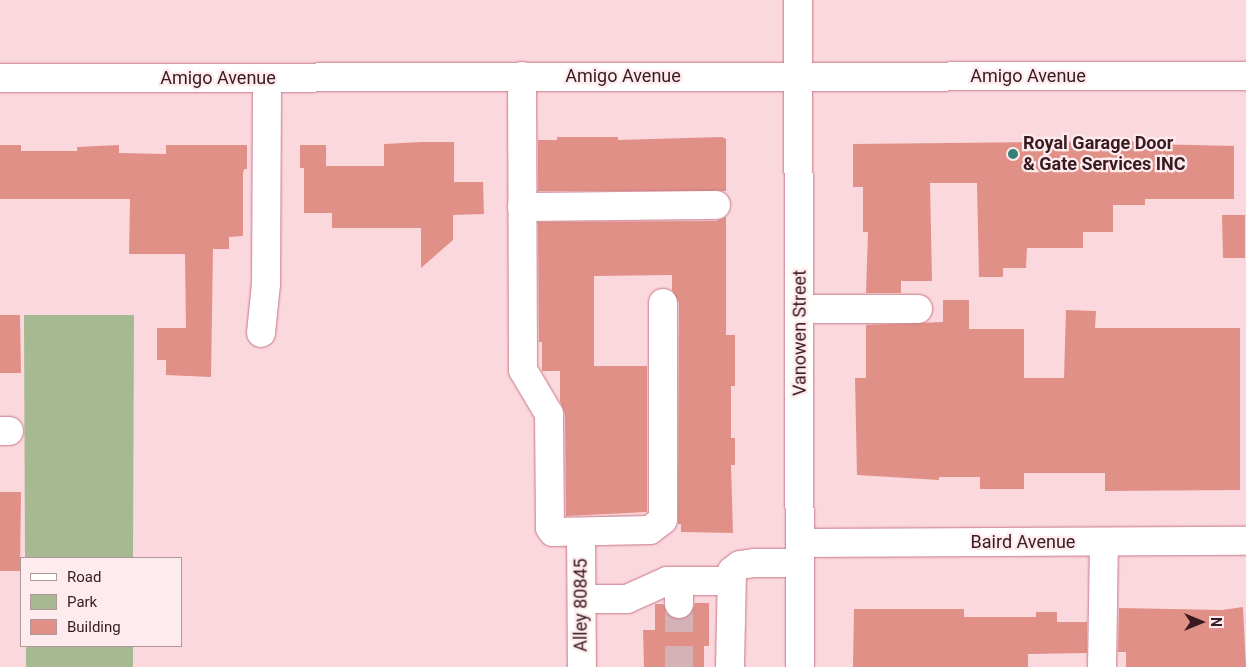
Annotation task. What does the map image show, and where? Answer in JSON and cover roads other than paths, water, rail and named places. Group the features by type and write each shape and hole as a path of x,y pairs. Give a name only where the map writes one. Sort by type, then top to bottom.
{"street":[{"name":"Vanowen Street","path":"798,0 800,667"},
{"path":"522,76 522,370 549,414 550,528 553,532 581,537 650,530 663,520 663,303"},
{"name":"Amigo Avenue","path":"0,78 1246,76"},
{"path":"261,333 266,284 267,78"},
{"path":"522,207 716,205"},
{"path":"799,309 918,309"},
{"name":"Alley 80845","path":"581,537 582,667"},
{"name":"Baird Avenue","path":"730,581 732,571 740,565 800,553 1104,542 1246,541"},
{"path":"1102,667 1104,542"},
{"path":"582,599 627,599 668,581 679,592 730,581 730,667"}],"tunnel":[{"path":"679,604 679,667"}],"place":[{"name":"Royal Garage Door & Gate Services INC","path":"1013,154"}]}
